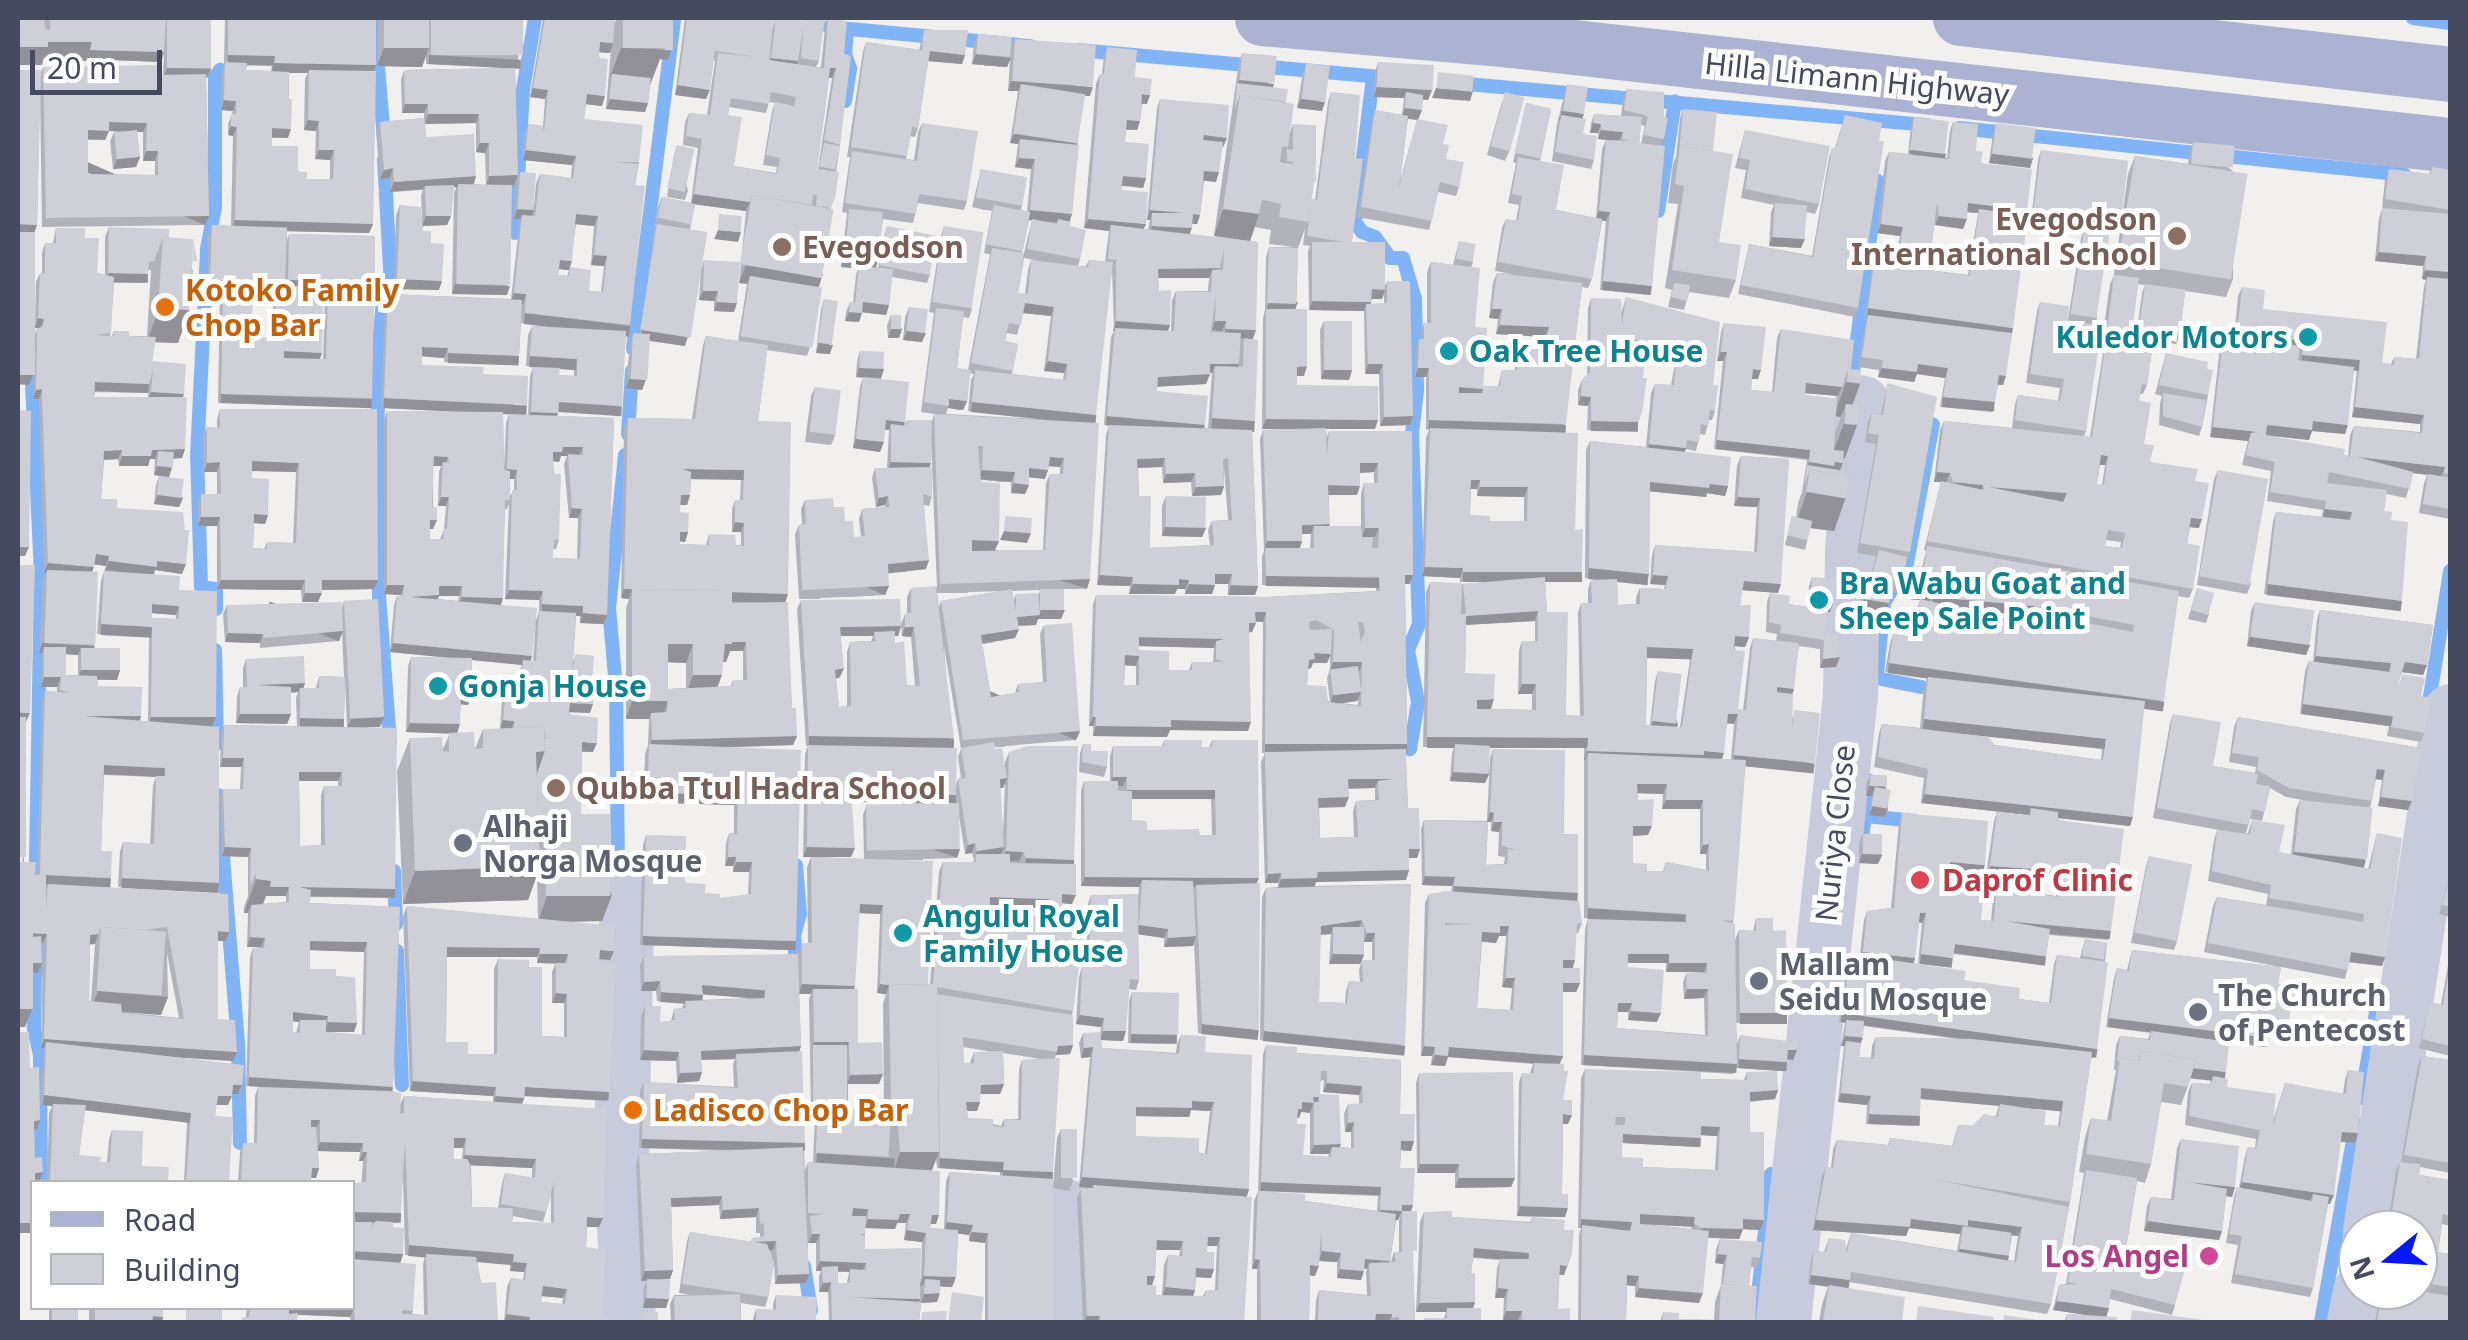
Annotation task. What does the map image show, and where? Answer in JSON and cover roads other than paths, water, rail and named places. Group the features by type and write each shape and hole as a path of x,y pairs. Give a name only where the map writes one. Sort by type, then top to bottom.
{"main road":[{"name":"Hilla Limann Highway","path":"1262,18 1510,40 2450,146"},
{"path":"1960,18 2450,74"}],"street":[{"name":"Nuriya Close","path":"1783,1322 1850,695 1852,551 1862,402"},
{"path":"2373,1210 2450,711"},
{"path":"627,882 621,1147 628,1322"},
{"path":"1062,1322 1066,1206"}],"waterway":[{"path":"374,18 384,139"},
{"path":"515,233 523,90 535,18"},
{"path":"633,349 674,18"},
{"path":"2413,18 2450,23"},
{"path":"829,27 1031,46"},
{"path":"845,101 850,68 845,54 847,29"},
{"path":"1078,50 1390,78"},
{"path":"216,609 216,589 201,587 197,456 207,249 215,207 215,77 220,70"},
{"path":"1373,77 1355,222 1362,232 1375,237 1390,258 1403,258 1415,299 1417,390 1412,433 1419,624 1408,650 1418,702 1410,749"},
{"path":"1456,83 1928,125"},
{"path":"1658,211 1675,101"},
{"path":"1959,128 2405,175"},
{"path":"384,160 391,286 383,299 377,447 379,596 390,744"},
{"path":"1851,388 1877,181"},
{"path":"31,363 41,575 36,876"},
{"path":"628,434 632,371"},
{"path":"1877,674 1884,603 1907,563 1933,424"},
{"path":"618,873 616,688 609,608 625,455"},
{"path":"2428,709 2450,571"},
{"path":"215,650 217,744"},
{"path":"1876,678 1922,687"},
{"path":"1861,848 1869,780"},
{"path":"218,795 238,1043 240,1143"},
{"path":"1866,816 1915,821"},
{"path":"796,865 800,914 794,936 796,970"},
{"path":"394,871 396,924"},
{"path":"41,1180 40,1055 34,1028 35,977 44,926"},
{"path":"397,951 402,1085"},
{"path":"2361,1098 2378,1001"},
{"path":"2321,1322 2356,1124"},
{"path":"1755,1322 1771,1174"},
{"path":"804,1266 811,1310"}],"place":[{"name":"Evegodson International School","path":"2177,236"},
{"name":"Evegodson","path":"782,247"},
{"name":"Kotoko Family Chop Bar","path":"165,307"},
{"name":"Kuledor Motors","path":"2308,337"},
{"name":"Oak Tree House","path":"1449,351"},
{"name":"Bra Wabu Goat and Sheep Sale Point","path":"1819,600"},
{"name":"Gonja House","path":"438,686"},
{"name":"Qubba Ttul Hadra School","path":"556,788"},
{"name":"Alhaji Norga Mosque","path":"463,843"},
{"name":"Daprof Clinic","path":"1920,880"},
{"name":"Angulu Royal Family House","path":"903,933"},
{"name":"Mallam Seidu Mosque","path":"1759,981"},
{"name":"The Church of Pentecost","path":"2198,1012"},
{"name":"Ladisco Chop Bar","path":"633,1110"},
{"name":"Los Angel","path":"2209,1256"}]}
